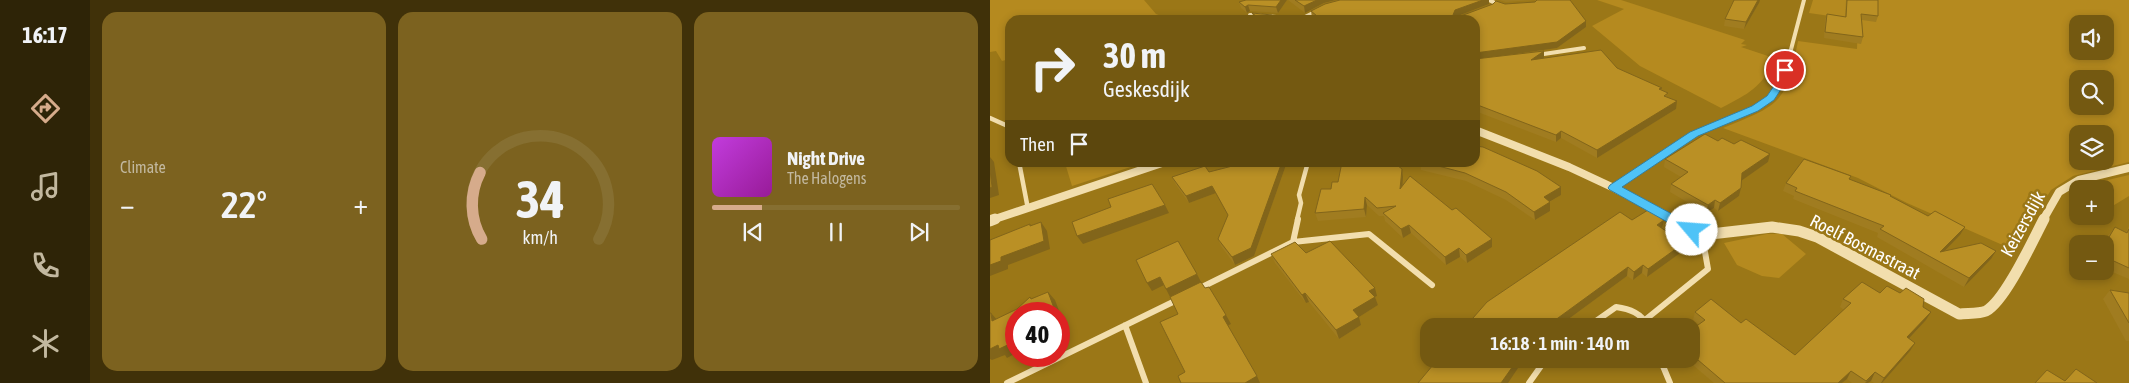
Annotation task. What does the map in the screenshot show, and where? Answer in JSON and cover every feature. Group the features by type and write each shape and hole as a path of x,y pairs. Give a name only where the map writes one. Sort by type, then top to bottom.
{"street":[{"path":"1488,0 1493,6 1502,6"},
{"path":"1614,188 1694,134 1755,108 1770,98 1783,80 1804,0"},
{"path":"1309,15 1317,11"},
{"path":"1534,55 1584,48"},
{"path":"990,118 1005,125"},
{"path":"1480,132 1569,167 1614,188 1702,235 1708,269 1652,318"},
{"path":"1020,167 1028,209"},
{"path":"990,221 1150,167"},
{"path":"1293,242 1301,204 1299,195 1307,167"},
{"name":"Keizersdijk","path":"1959,314 1984,312 1990,308 2006,288 2059,192 2078,180 2129,168"},
{"name":"Roelf Bosmastraat","path":"1702,235 1772,227 1817,236 1959,314"},
{"path":"1007,383 1293,242 1369,234 1432,285"},
{"path":"1600,318 1616,307 1633,310 1641,318"},
{"path":"1125,325 1146,383"},
{"path":"1529,383 1540,368"},
{"path":"1664,368 1670,383"}],"shaded area":[{"path":"990,0 1144,0 1159,15 1005,15 1005,60 1002,61 996,51 990,52"},
{"path":"1597,0 1621,0 1745,40 1741,44 1747,45 1741,47 1777,59 1754,89 1721,108 1640,66 1592,26 1624,9"},
{"path":"1813,0 2129,0 2129,162 2114,166 2114,125 2069,125 2069,170 2097,170 2073,176 2051,190 2014,250 1907,203 1858,178 1723,128 1769,107 1778,99 1789,78 1798,41 1857,49 1858,20 1809,13"},
{"path":"1066,167 1131,167 1072,186"},
{"path":"2129,175 2129,196 2114,205 2114,180 2108,180"},
{"path":"1767,234 1782,234 1806,254 1779,278 1762,276 1737,265 1724,243"}],"building":[{"path":"1246,0 1281,0 1276,7 1248,5 1245,7 1239,2"},
{"path":"1295,0 1317,0 1304,6"},
{"path":"1340,0 1483,0 1455,10 1453,15 1316,15 1311,11 1325,4"},
{"path":"1537,0 1570,0 1586,21 1557,42 1480,52 1480,15 1463,15 1493,4 1496,1 1505,4 1535,2"},
{"path":"1734,0 1758,0 1746,22 1725,19"},
{"path":"1847,0 1878,0 1878,16 1861,14 1863,37 1825,32 1827,14 1846,17"},
{"path":"1252,13 1272,15 1255,15"},
{"path":"1601,50 1617,68 1662,88 1659,89 1668,93 1664,96 1677,101 1597,150 1561,131 1556,135 1480,106 1480,58 1544,51 1531,60"},
{"path":"1705,134 1718,141 1722,138 1734,144 1741,140 1770,154 1742,173 1741,188 1720,203 1715,200 1708,205 1671,184 1688,172 1665,159"},
{"path":"1480,147 1483,147 1537,171 1561,187 1544,197 1550,202 1534,212 1506,192 1465,173 1442,167 1480,167"},
{"path":"1804,159 1851,176 1849,179 1891,195 1928,216 1935,211 1965,227 1940,252 1981,243 1996,251 1969,278 1880,229 1884,226 1795,191 1797,188 1786,183"},
{"path":"1202,167 1206,167 1209,172 1228,167 1280,167 1251,248 1232,257 1218,239 1228,215 1212,186 1186,196 1172,177"},
{"path":"1341,167 1399,167 1402,169 1400,189 1410,176 1452,210 1456,208 1492,239 1466,255 1459,248 1445,257 1409,225 1401,229 1383,213 1396,206 1377,208 1365,197 1364,209 1315,213 1321,189 1331,189 1332,182 1338,182"},
{"path":"990,169 992,187 990,188"},
{"path":"1152,184 1165,205 1077,236 1072,222 1111,207 1108,199"},
{"path":"1648,210 1664,220 1657,225 1684,243 1648,269 1643,265 1634,272 1628,267 1558,318 1473,318 1487,302 1620,212 1632,220"},
{"path":"1041,222 1044,241 1001,257 1001,261 990,265 990,240 1030,224 1030,226"},
{"path":"2115,227 2127,233 2129,229 2129,268 2114,261 2114,235 2110,235"},
{"path":"1178,241 1197,274 1166,289 1160,277 1147,283 1136,260"},
{"path":"1330,241 1375,288 1369,291 1375,297 1353,310 1359,317 1336,330 1305,293 1302,295 1271,254 1295,242 1306,253"},
{"path":"1201,282 1205,288 1209,287 1226,315 1223,317 1257,376 1245,383 1181,383 1178,376 1185,372 1160,322 1178,314 1170,297"},
{"path":"1862,282 1880,293 1887,286 1900,293 1906,288 1924,299 1923,307 1931,312 1907,337 1915,343 1884,378 1875,372 1866,381 1851,371 1838,383 1725,383 1700,362 1700,324 1705,320 1695,312 1711,299 1741,323 1746,319 1795,355 1851,303 1843,299"},
{"path":"2110,290 2129,293 2129,323"},
{"path":"1048,292 1052,302 1025,302 1030,297 1031,299"},
{"path":"990,313 992,321 1005,315 1005,346 999,349 998,345 990,349"},
{"path":"1430,368 1512,368 1501,383 1418,383"},
{"path":"2076,369 2097,383 2035,383 2047,370 2065,381"}],"route":[{"path":"1692,230 1614,188 1694,134 1755,108 1770,98 1783,80 1785,70"}]}
